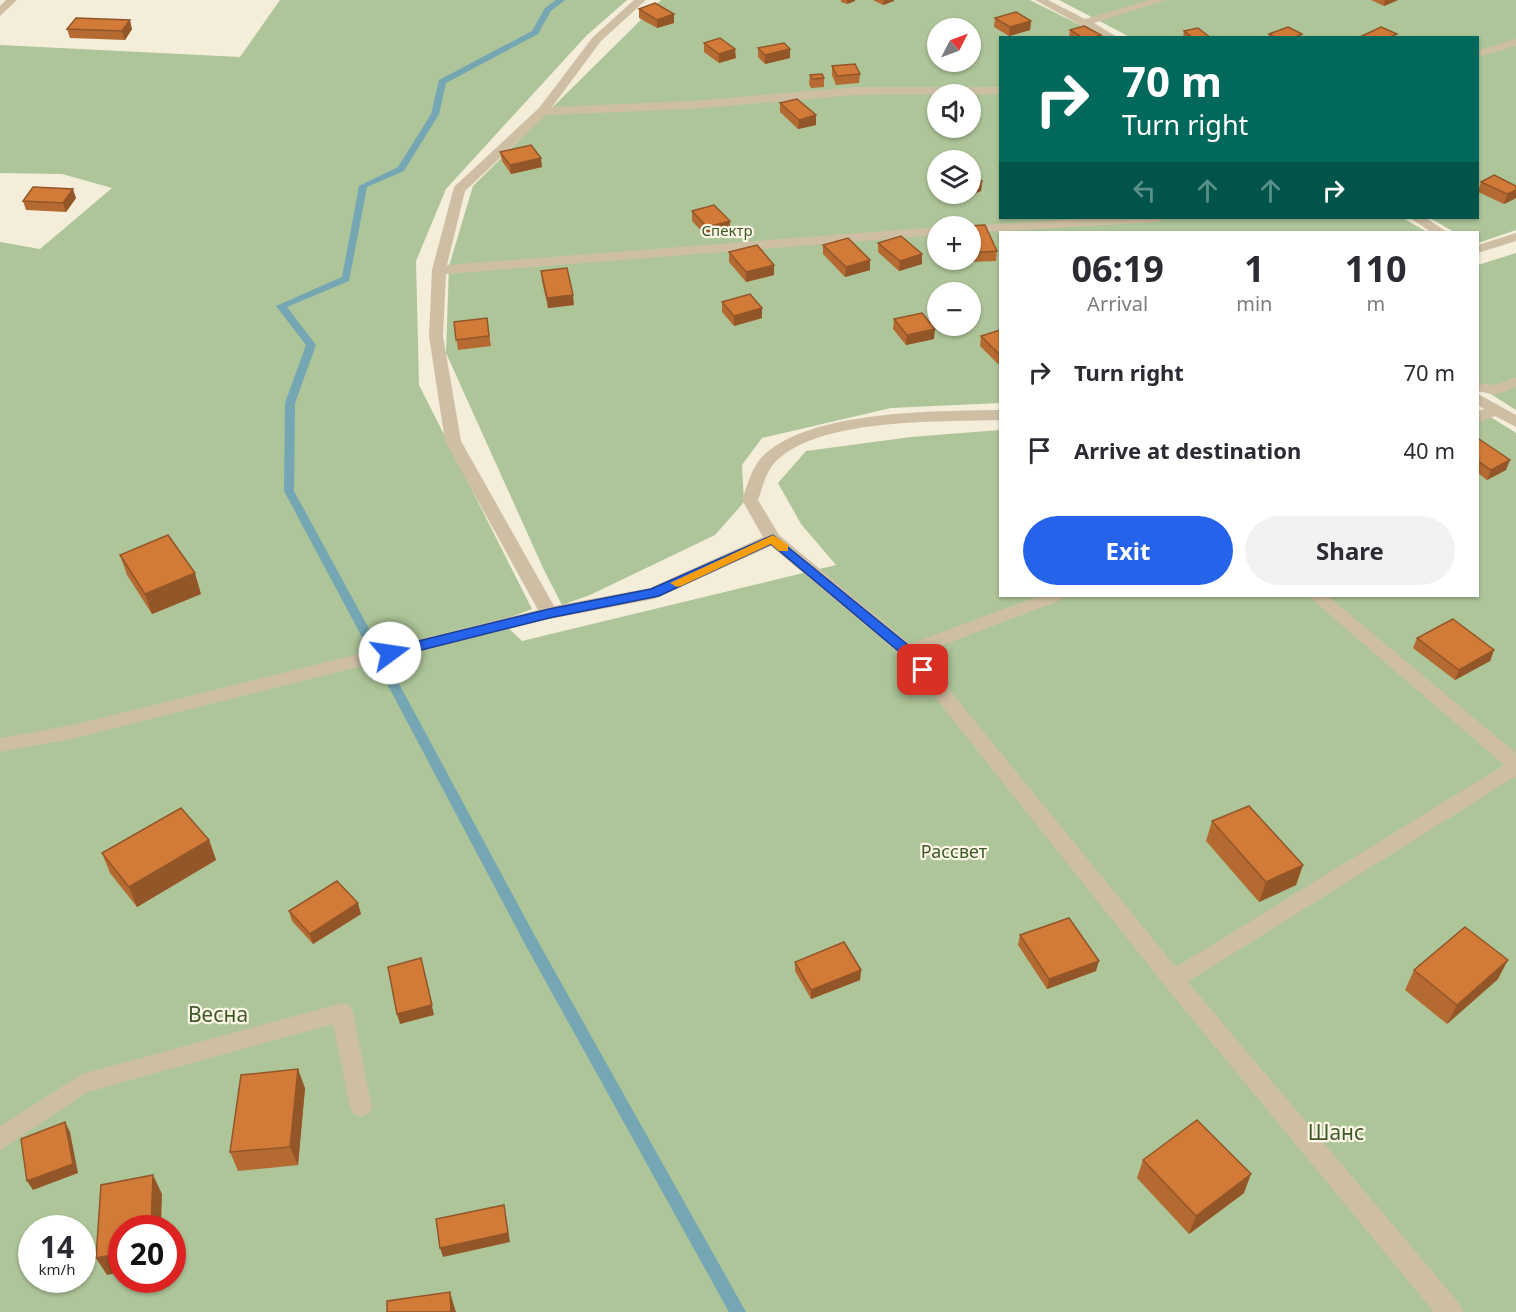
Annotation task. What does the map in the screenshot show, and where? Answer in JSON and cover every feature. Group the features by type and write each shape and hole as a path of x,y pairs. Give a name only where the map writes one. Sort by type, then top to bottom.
{"street":[{"path":"0,13 12,0"},
{"path":"549,614 511,541 453,441 436,336 439,270 459,190 543,111 597,39 641,0"},
{"path":"1040,0 1110,36"},
{"path":"1086,22 1161,0"},
{"path":"1479,54 1516,42"},
{"path":"543,111 692,105 855,91 999,91"},
{"path":"981,228 1140,219"},
{"path":"1419,219 1438,231"},
{"path":"439,270 927,232"},
{"path":"1479,249 1516,237"},
{"path":"1479,387 1496,390 1516,382"},
{"path":"1479,400 1516,422"},
{"path":"1479,418 1494,410"},
{"path":"999,416 842,426 790,442 767,462 750,500 773,539 908,652 1173,980 1450,1312"},
{"path":"0,745 72,732 549,614 654,593 773,539"},
{"path":"908,652 1052,597"},
{"path":"1173,980 1516,765 1318,597"},
{"path":"0,1139 82,1084 342,1012 361,1107"}],"green space":[{"path":"280,0 627,0 586,36 446,189 416,261 419,385 532,609 501,621 522,641 836,565 801,524 778,483 806,451 911,437 999,430 999,597 1479,597 1479,410 1516,433 1516,1312 0,1312 0,242 40,249 112,188 62,174 0,173 0,45 240,57"},
{"name":"Спектр","path":"661,0 1030,0 1102,36 999,36 999,219 1405,219 1425,231 999,231 999,403 891,408 762,438 742,465 744,502 715,535 590,595 562,605 446,353 449,266 473,186"},
{"path":"1059,0 1516,0 1516,230 1479,243 1479,231 1452,231 1432,219 1479,219 1479,36 1128,36"},
{"path":"1516,253 1516,410 1479,387 1479,265"}],"building":[{"path":"655,3 674,14 657,20 639,9"},
{"path":"1016,12 1031,21 1010,27 995,18"},
{"path":"76,18 130,20 122,31 67,29"},
{"path":"1084,26 1101,35 1080,36 1070,30"},
{"path":"1288,27 1302,34 1273,36 1269,34"},
{"path":"1381,27 1397,34 1392,36 1362,36"},
{"path":"1198,28 1208,36 1190,36 1184,31"},
{"path":"720,38 735,49 719,54 704,43"},
{"path":"784,43 790,49 765,55 758,48"},
{"path":"855,64 860,74 837,76 832,66"},
{"path":"822,74 824,78 812,79 810,75"},
{"path":"797,99 816,115 799,120 780,103"},
{"path":"531,145 541,158 510,165 500,152"},
{"path":"1494,175 1516,186 1516,190 1507,194 1481,182"},
{"path":"33,187 73,189 63,203 23,201"},
{"path":"714,205 730,221 707,227 692,211"},
{"path":"981,225 985,225 997,251 981,252"},
{"path":"901,236 922,254 900,261 878,243"},
{"path":"848,238 870,260 846,267 823,245"},
{"path":"757,245 774,265 746,272 729,252"},
{"path":"567,268 573,295 547,298 541,271"},
{"path":"750,294 762,308 734,316 722,302"},
{"path":"922,313 927,319 927,331 907,335 894,319"},
{"path":"487,318 489,336 456,340 454,322"},
{"path":"999,330 999,354 981,336"},
{"path":"1479,439 1510,460 1491,470 1479,462"},
{"path":"168,535 195,573 145,594 120,555"},
{"path":"1453,619 1494,650 1459,670 1417,638"},
{"path":"1249,806 1303,865 1266,882 1212,821"},
{"path":"181,808 209,840 129,887 102,853"},
{"path":"337,881 358,903 310,934 289,911"},
{"path":"1069,918 1099,961 1049,979 1020,935"},
{"path":"1465,927 1508,960 1457,1005 1414,970"},
{"path":"844,942 861,970 811,990 795,962"},
{"path":"421,958 432,1005 397,1014 388,967"},
{"path":"298,1069 290,1147 230,1152 241,1075"},
{"path":"1197,1120 1251,1174 1196,1216 1143,1160"},
{"path":"65,1122 73,1164 27,1181 21,1139"},
{"path":"153,1175 151,1215 108,1215 108,1256 96,1258 101,1185"},
{"path":"504,1205 508,1233 440,1248 436,1219"},
{"path":"450,1292 451,1312 387,1312 387,1301"}],"waterway":[{"path":"367,636 289,491 290,403 311,345 281,306 346,279 363,186 401,169 435,114 442,82 535,32 548,10 561,0"},
{"path":"391,680 531,942 738,1312"}],"slow traffic":[{"path":"677,583 773,539 784,548"}],"route":[{"path":"390,653 549,614 654,593 773,539 908,652 923,670"}],"park label":[{"name":"Рассвет","path":"954,852"},
{"name":"Весна","path":"218,1015"},
{"name":"Шанс","path":"1336,1133"}]}
